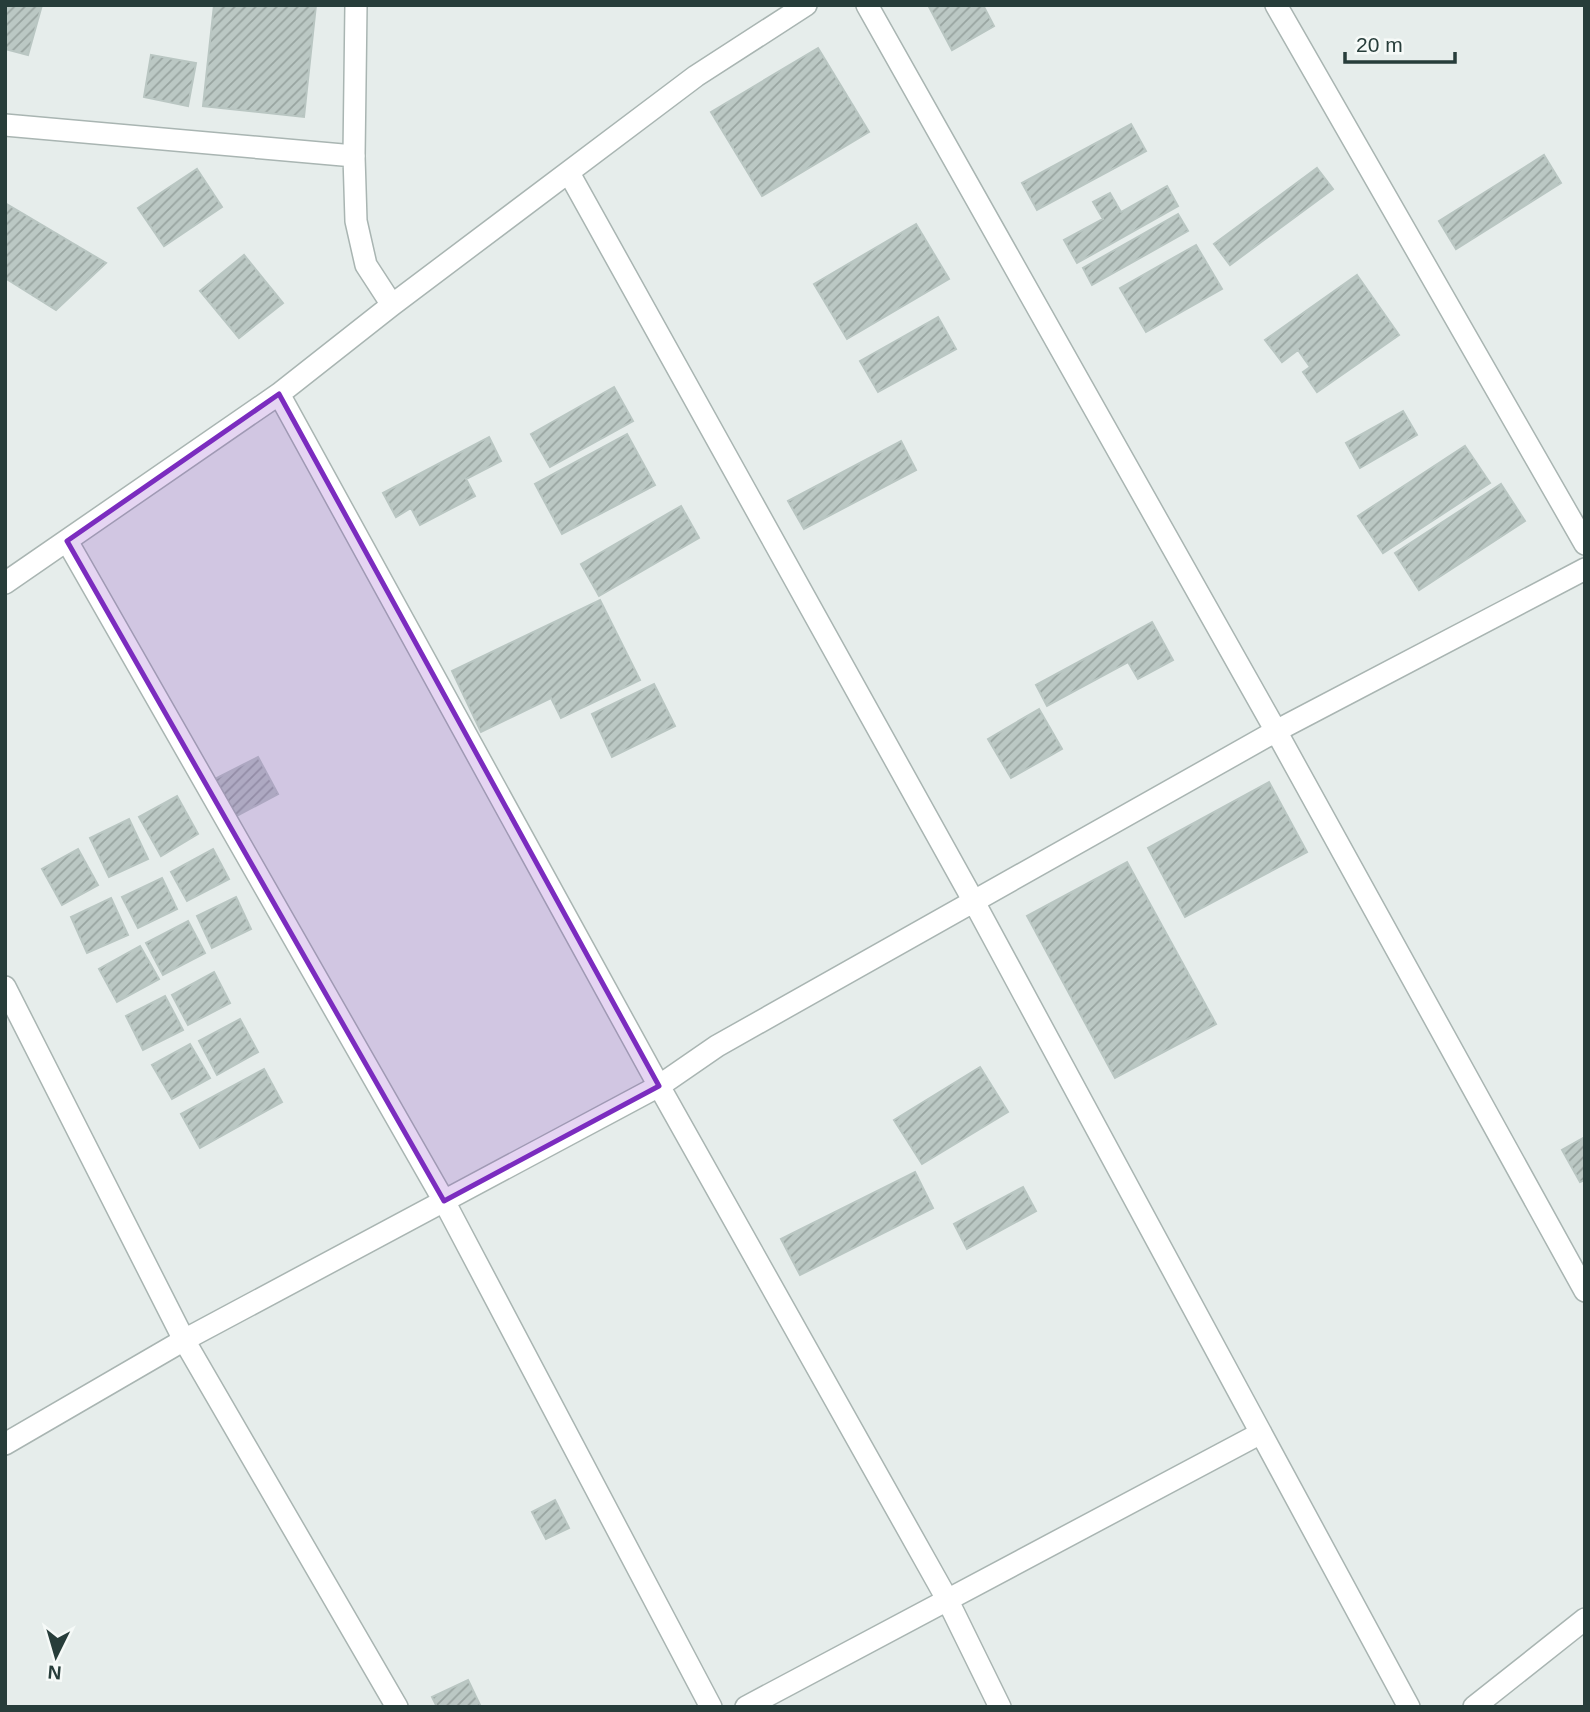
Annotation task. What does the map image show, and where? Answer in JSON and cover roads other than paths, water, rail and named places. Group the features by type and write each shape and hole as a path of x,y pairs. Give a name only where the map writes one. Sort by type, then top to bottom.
{"street":[{"path":"356,5 356,221 366,265 392,305"},
{"path":"5,583 279,394 392,305 696,76 806,5"},
{"path":"867,5 1276,731 1585,1291"},
{"path":"1276,5 1585,544"},
{"path":"11,130 354,156"},
{"path":"569,173 974,900 1409,1707"},
{"path":"279,394 659,1086 947,1599 1000,1707"},
{"path":"67,541 444,1200 711,1707"},
{"path":"5,1444 184,1340 659,1086 717,1046 1276,731 1585,569"},
{"path":"5,987 184,1340 397,1707"},
{"path":"746,1707 1261,1433"},
{"path":"1474,1707 1585,1619"}]}
